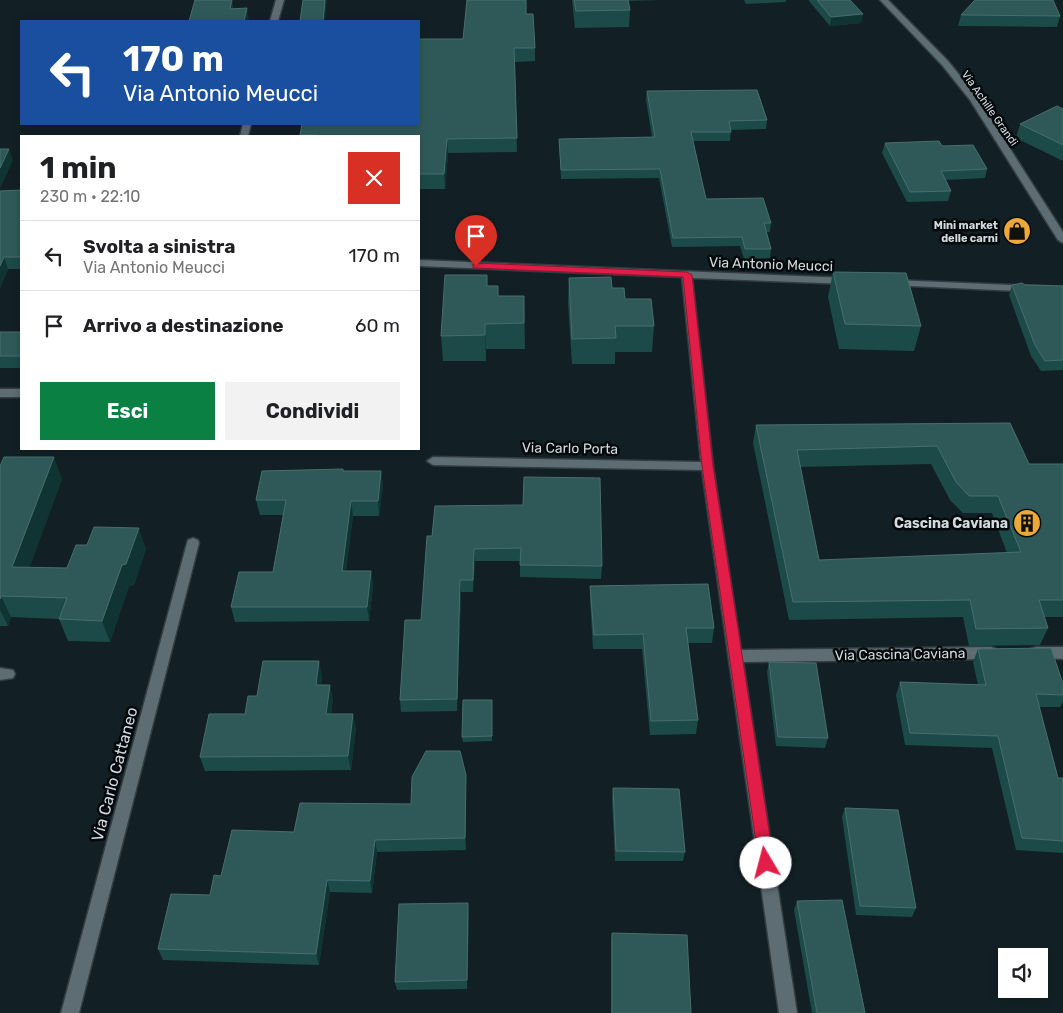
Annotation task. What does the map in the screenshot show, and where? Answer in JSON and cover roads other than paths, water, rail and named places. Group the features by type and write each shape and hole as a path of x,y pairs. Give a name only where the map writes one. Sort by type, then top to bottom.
{"street":[{"path":"274,20 280,0"},
{"name":"Via Achille Grandi","path":"884,0 945,63 974,99 1058,224 1063,240"},
{"name":"Via Antonio Meucci","path":"420,263 855,282"},
{"path":"687,275 707,466 788,1013"},
{"path":"885,283 1063,290"},
{"path":"0,393 20,393"},
{"name":"Via Carlo Porta","path":"433,461 707,466"},
{"name":"Via Carlo Cattaneo","path":"70,1013 193,543"},
{"name":"Via Cascina Caviana","path":"736,656 1004,653"},
{"path":"1023,653 1063,653"}],"place":[{"name":"Mini market delle carni","path":"1017,231"},
{"name":"Cascina Caviana","path":"1027,523"}]}
